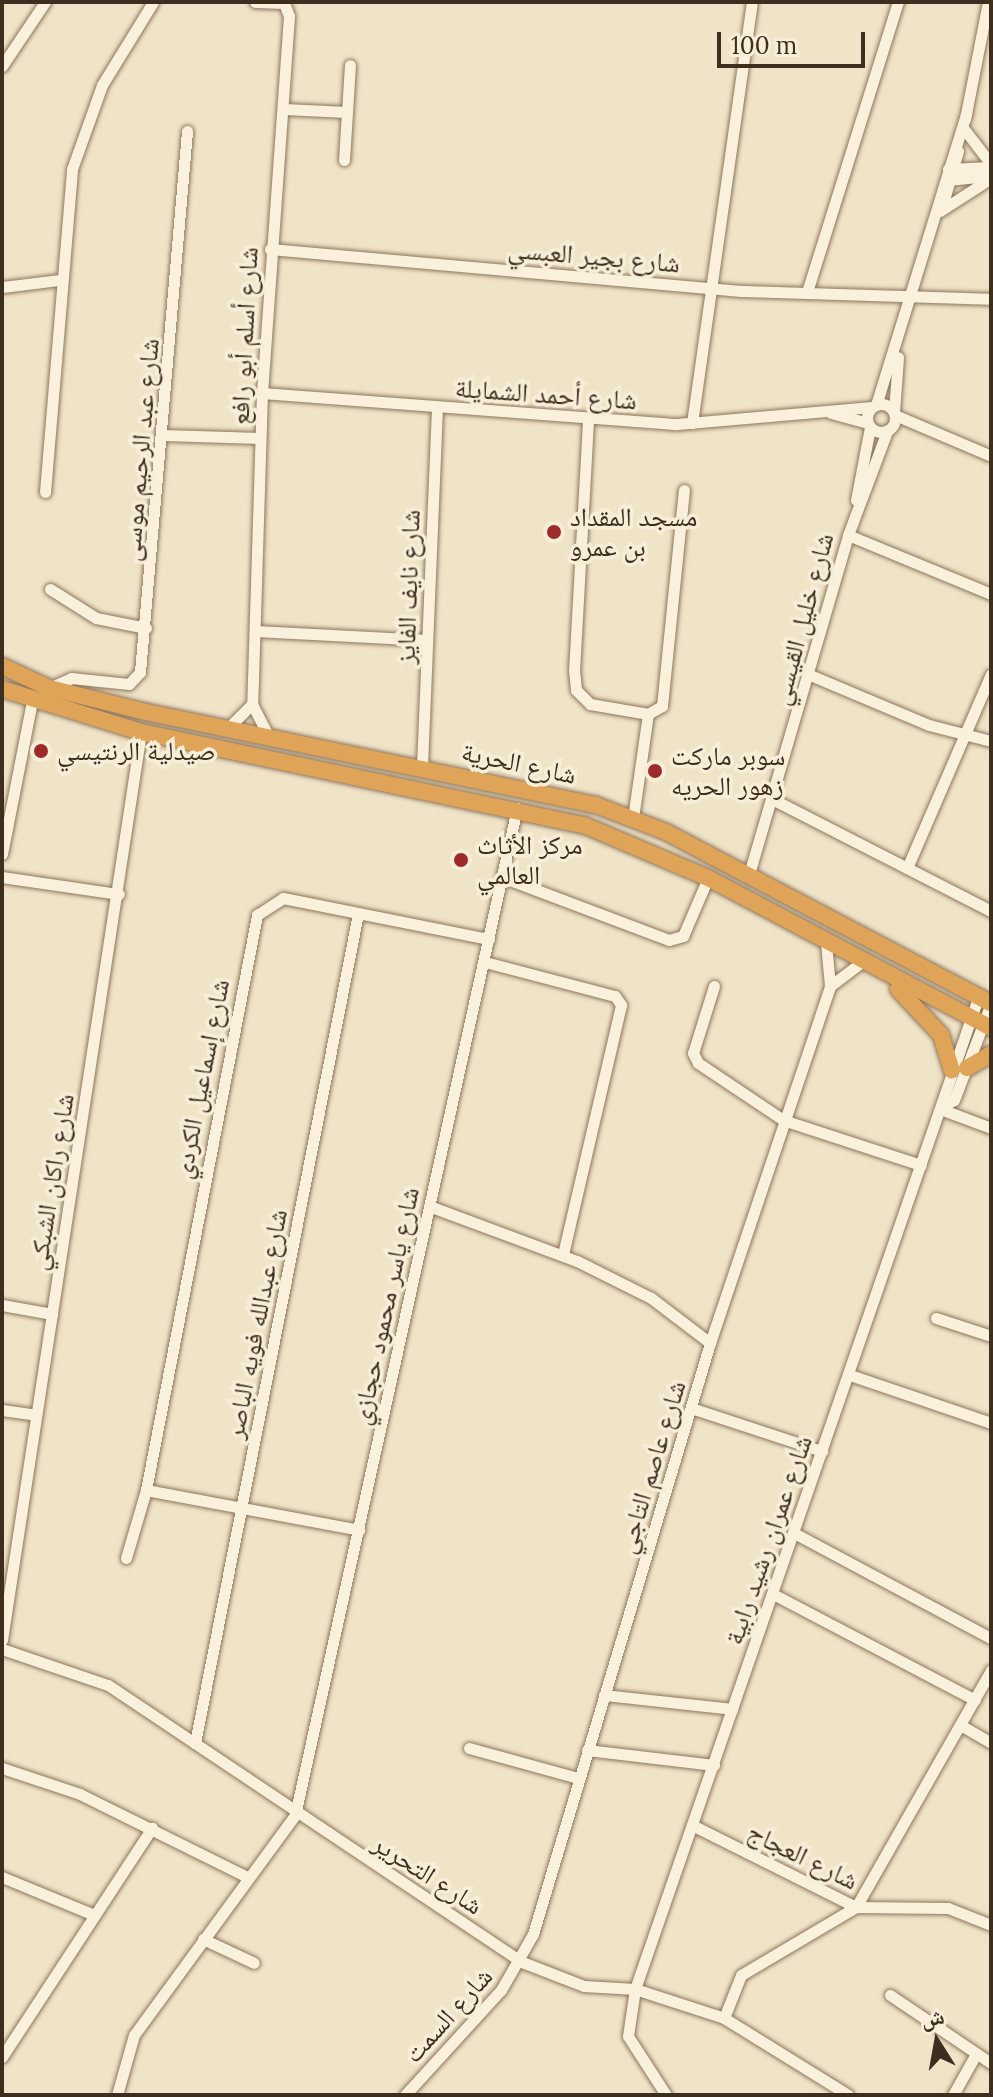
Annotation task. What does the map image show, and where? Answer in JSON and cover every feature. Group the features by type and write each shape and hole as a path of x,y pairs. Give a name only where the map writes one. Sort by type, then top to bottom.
{"highway":[{"name":"شارع الحرية","path":"2,666 49,688 227,729 422,766 633,818 749,874 987,1001"},
{"name":"شارع الحرية","path":"2,689 32,701 141,732 517,808 622,839 708,878 885,977 981,1024"},
{"path":"885,977 941,1035 960,1069 991,1054"}],"street":[{"path":"2,66 45,2"},
{"path":"45,492 59,280 82,131 153,2"},
{"name":"شارع أسلم أبو رافع","path":"255,2 289,7 262,393 252,704 268,737"},
{"path":"692,423 752,2"},
{"path":"807,292 898,2"},
{"path":"932,224 940,211 987,37 988,2"},
{"path":"344,160 350,65"},
{"path":"284,109 347,112"},
{"path":"966,114 899,346 874,406 914,427 991,456"},
{"path":"948,175 991,166 964,129"},
{"name":"شارع عبد الرحيم موسى","path":"49,688 71,678 134,682 146,628 187,131"},
{"path":"948,175 991,177"},
{"path":"940,211 991,177"},
{"name":"شارع بجير العبسي","path":"270,249 709,288 913,299 991,299"},
{"path":"2,287 59,280"},
{"path":"894,414 899,346"},
{"name":"شارع أحمد الشمايلة","path":"262,393 588,421 692,423 874,406"},
{"name":"شارع خليل القيسي","path":"855,513 874,406"},
{"name":"شارع نايف الفايز","path":"422,766 437,409"},
{"name":"شارع أحمد الشمايلة","path":"827,412 888,430 914,427"},
{"name":"شارع خليل القيسي","path":"749,874 776,801 848,535 894,414"},
{"path":"588,421 576,690 590,704 648,714"},
{"path":"163,435 260,438"},
{"path":"633,818 648,714 664,699 684,490"},
{"path":"848,535 991,594"},
{"path":"50,589 96,618 146,628"},
{"path":"256,631 427,640"},
{"path":"907,868 991,674"},
{"path":"810,675 991,741"},
{"path":"2,854 32,701"},
{"path":"227,729 252,704"},
{"name":"شارع راكان الشبكي","path":"2,1640 119,894 141,732"},
{"path":"776,801 991,911"},
{"name":"شارع ياسر محمود حجازي","path":"295,1815 517,808"},
{"path":"2,877 119,894"},
{"path":"502,877 669,940 683,936 708,878"},
{"name":"شارع إسماعيل الكردي","path":"126,1558 146,1490 257,915 283,898 489,939"},
{"name":"شارع عبدالله فويه الباصر","path":"195,1743 358,914"},
{"name":"شارع عاصم التاجي","path":"522,1962 694,1409 710,1343 830,986 826,943"},
{"path":"485,962 615,996 621,1005 563,1255"},
{"path":"830,986 861,963"},
{"path":"714,986 694,1058 783,1120 921,1165"},
{"name":"شارع عمران رشيد رابية","path":"666,2095 628,2036 635,1989 921,1165 981,1024 987,1001"},
{"path":"944,1108 991,1128"},
{"path":"429,1206 563,1255 651,1298 710,1343"},
{"path":"2,1305 52,1314"},
{"path":"936,1318 991,1336"},
{"path":"850,1375 991,1423"},
{"path":"694,1409 822,1451"},
{"path":"2,1410 36,1415"},
{"path":"146,1490 359,1530"},
{"path":"794,1533 991,1638"},
{"path":"773,1594 975,1700"},
{"name":"شارع التحرير","path":"2,1649 108,1685 295,1815 522,1962 584,1986 635,1989 724,2018 848,2095"},
{"path":"724,2018 741,1975 856,1907 962,1726 991,1670"},
{"path":"604,1695 732,1709"},
{"path":"962,1726 991,1743"},
{"path":"469,1748 578,1778"},
{"path":"587,1750 714,1765"},
{"path":"2,1768 152,1828 247,1877"},
{"path":"117,2095 134,2035 295,1815"},
{"name":"شارع العجاج","path":"692,1825 856,1907 948,1908 991,1925"},
{"path":"2,2057 152,1828"},
{"path":"2,1877 94,1915"},
{"path":"203,1939 254,1963"},
{"name":"شارع السمت","path":"405,2095 522,1962"},
{"path":"890,1995 991,2063"},
{"path":"953,2095 976,2054"}],"place":[{"name":"مسجد المقداد بن عمرو","path":"554,532"},
{"name":"صيدلية الرنتيسي","path":"41,751"},
{"name":"سوبر ماركت زهور الحريه","path":"655,771"},
{"name":"مركز الأثاث العالمي","path":"461,860"}]}
